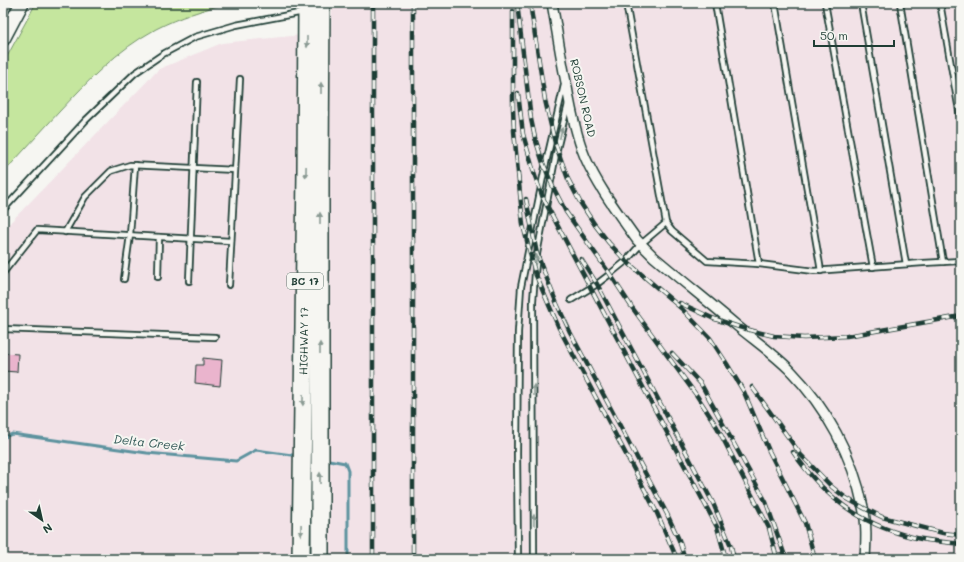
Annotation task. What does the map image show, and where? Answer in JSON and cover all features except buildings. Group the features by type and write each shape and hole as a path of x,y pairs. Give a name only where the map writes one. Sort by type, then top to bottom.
{"highway":[{"name":"HIGHWAY 17","path":"301,559 306,164 312,6"},
{"name":"HIGHWAY 17","path":"312,6 320,163 320,559"}],"street":[{"path":"3,39 22,3"},
{"name":"ROBSON ROAD","path":"552,3 565,80 576,130 585,157 597,180 637,240 660,262 775,356 801,382 820,406 834,430 852,468 864,508 866,545 865,559"}],"lane":[{"path":"626,3 666,223 672,231 707,261 759,264 814,271 961,261"},
{"path":"715,3 759,264"},
{"path":"775,3 821,271"},
{"path":"825,3 873,267"},
{"path":"861,3 906,264"},
{"path":"900,3 943,262"},
{"path":"940,3 961,122"},
{"path":"3,210 86,120 135,73 163,54 194,37 312,6"},
{"path":"229,285 240,79"},
{"path":"518,559 518,332 521,287 545,167 565,80"},
{"path":"189,281 197,82"},
{"path":"534,559 533,301 535,273 537,254 557,150 569,99"},
{"path":"65,232 85,197 111,171 130,165 235,170"},
{"path":"124,279 130,235 135,165"},
{"path":"571,300 610,274 626,261 641,244 666,223"},
{"path":"3,272 36,230 231,241"},
{"path":"158,277 159,237"},
{"path":"3,329 216,337"}],"shaded area":[{"path":"332,3 961,3 961,559 3,559 3,230 159,69 222,43 331,32"}],"green space":[{"path":"36,3 228,3 200,11 156,29 116,56 82,88 3,173 3,64"}],"waterway":[{"name":"Delta Creek","path":"3,438 12,434 147,453 236,461 256,450 292,455"},
{"name":"Delta Creek","path":"329,460 345,463 348,471 348,559"}],"railway":[{"path":"373,3 373,559"},
{"path":"413,3 413,559"},
{"path":"517,3 531,119 543,163 553,187 566,212 631,306 697,396 717,427 769,528 777,559"},
{"path":"530,3 545,100 555,143 568,179 580,202 609,243 626,261 682,309 710,338 727,364 744,392 769,451 805,523 815,559"},
{"path":"513,11 514,131 523,225 535,273 559,328 657,513 677,559"},
{"path":"518,93 523,134 543,198 717,527 726,559"},
{"path":"526,199 537,254 557,304 570,332 667,514 679,540 685,559"},
{"path":"581,259 597,284 713,503 731,546 734,559"},
{"path":"680,303 712,318 739,327 774,336 804,338 847,336 961,316"},
{"path":"672,353 701,384 766,502 786,559"},
{"path":"752,387 801,455 832,487 846,498 882,517 943,533 961,535"},
{"path":"793,452 817,482 830,495 859,516 893,531 912,537 961,544"}]}
